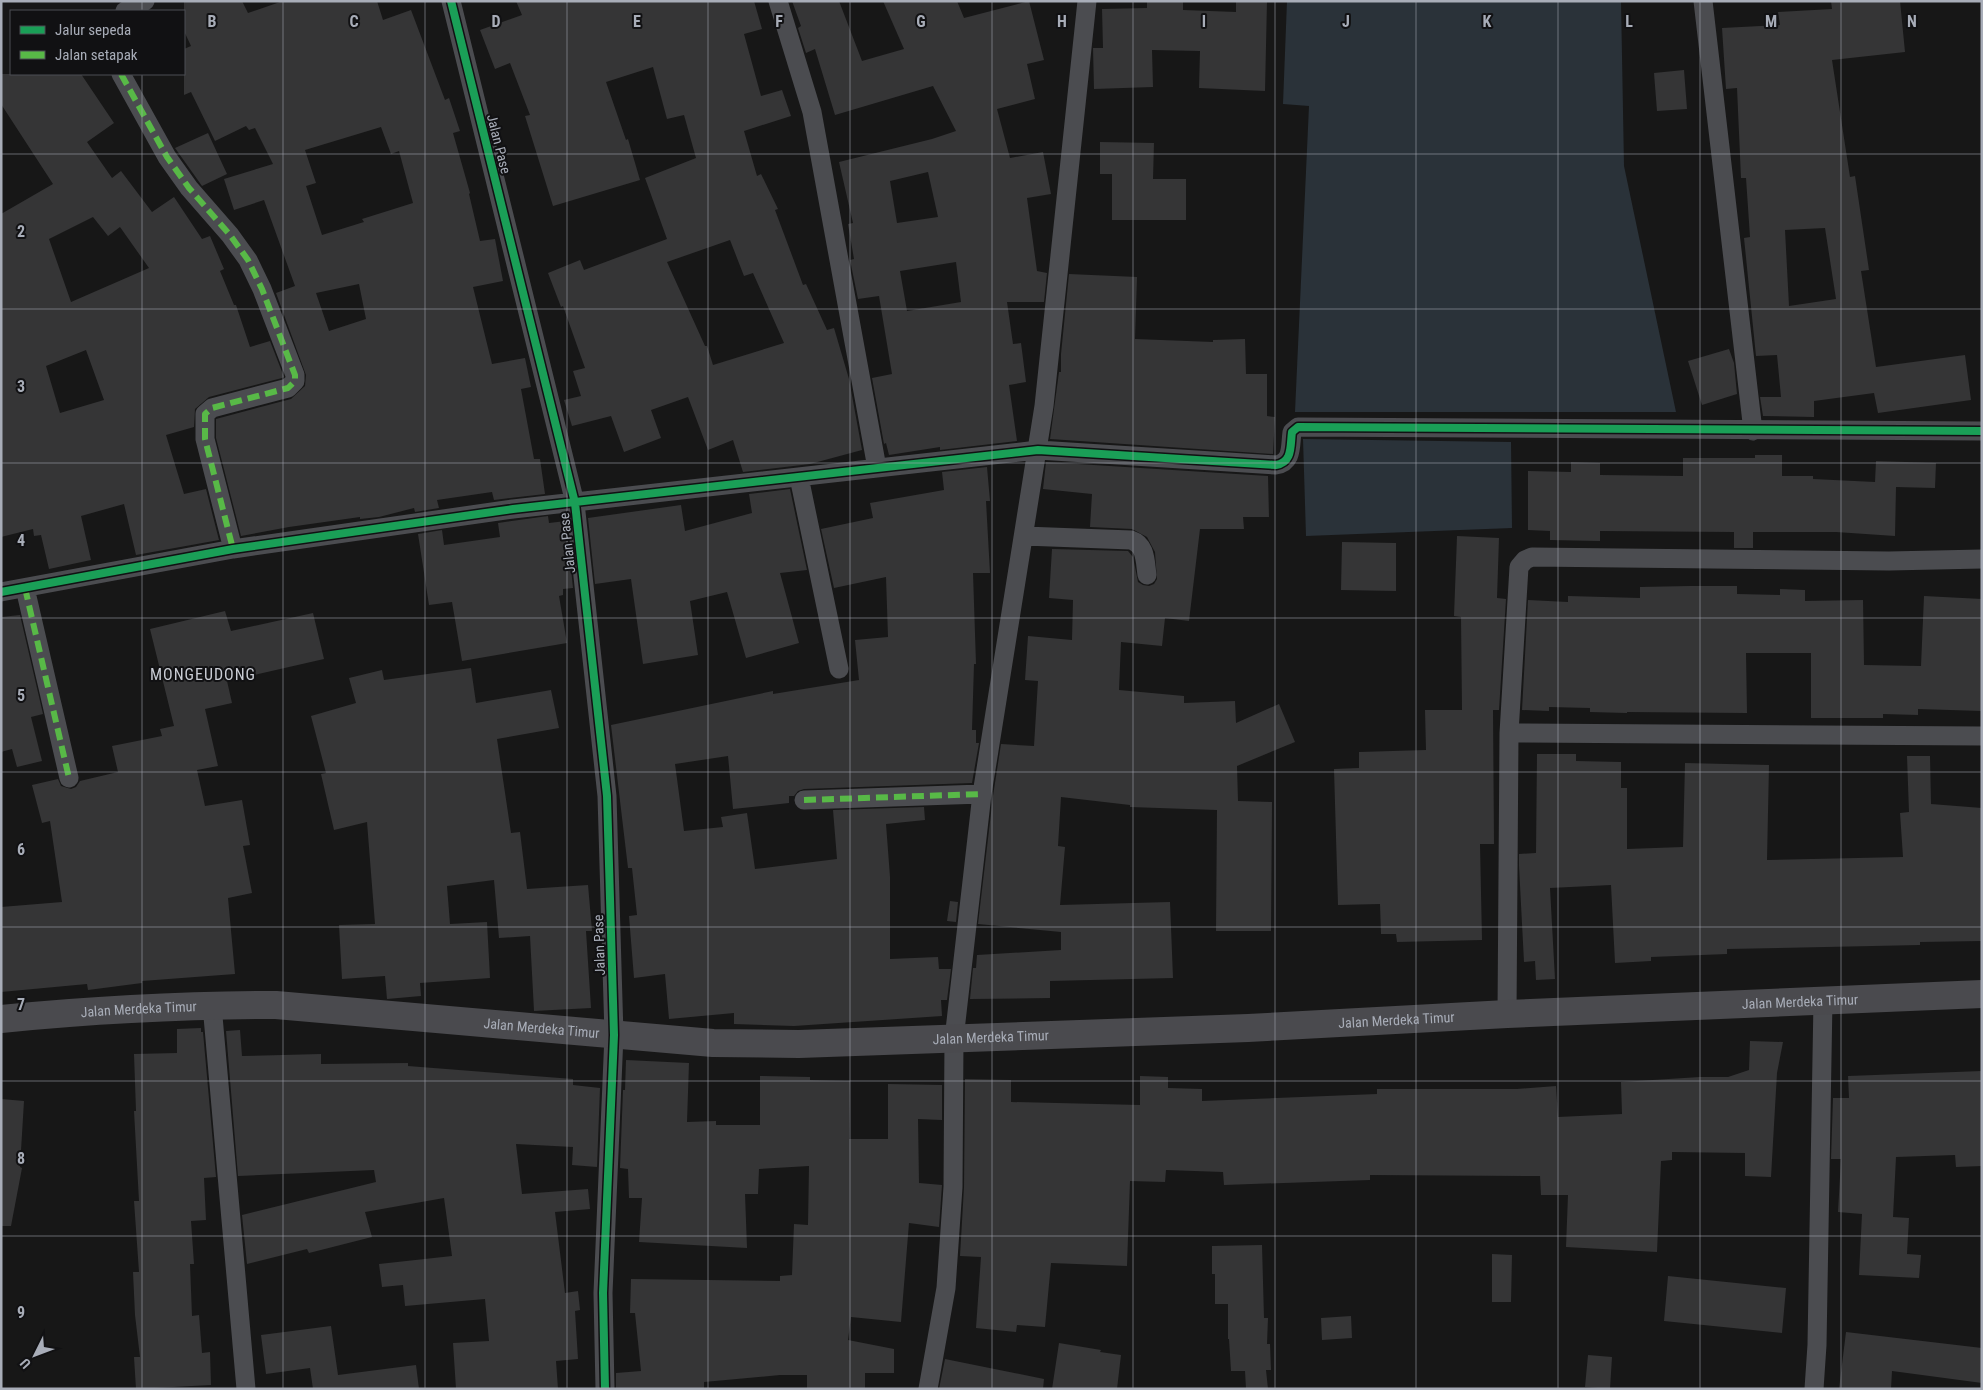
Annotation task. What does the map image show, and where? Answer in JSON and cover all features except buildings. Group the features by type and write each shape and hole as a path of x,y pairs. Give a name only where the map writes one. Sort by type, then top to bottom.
{"main road":[{"name":"Jalan Merdeka Timur","path":"1,1019 84,1011 212,1005 276,1005 713,1043 799,1044 1248,1028 1507,1014 1982,994"}],"street":[{"path":"127,10 146,1"},
{"name":"Jalan Pase","path":"451,1 575,503 607,796 614,1035 603,1293 605,1389"},
{"path":"778,1 812,112 877,468"},
{"path":"928,1389 946,1288 953,1187 954,1039 982,794 1038,450 1087,1"},
{"path":"1703,1 1753,431"},
{"path":"122,75 167,157 189,188 248,260 262,289 295,375 295,381 288,388 212,408 205,414 205,439 233,549"},
{"path":"1,592 233,549 513,509 1038,450 1276,465 1287,461 1290,456 1292,432 1298,426 1753,431 1982,431"},
{"path":"799,477 839,668"},
{"path":"1024,536 1131,540 1137,542 1144,550 1147,575"},
{"path":"1507,1014 1509,733 1519,567 1525,560 1532,557 1889,561 1982,559"},
{"path":"25,588 69,778"},
{"path":"1509,733 1982,736"},
{"path":"804,800 982,794"},
{"path":"1814,1389 1817,1346 1823,1000"},
{"path":"212,1005 246,1389"}],"shaded area":[{"path":"1287,1 1621,1 1624,166 1676,412 1295,412 1309,106 1283,104"},
{"path":"1303,439 1511,442 1512,528 1306,536"}],"marked path":[{"path":"122,75 167,157 189,188 230,235 248,260 262,289 295,375 295,381 288,388 212,408 205,414 205,439 233,549"},
{"path":"25,588 69,778"},
{"path":"804,800 982,794"}],"cycle path":[{"path":"451,1 575,503 607,796 614,1035 603,1293 605,1389"},
{"path":"1,592 233,549 513,509 1038,450 1276,465 1285,461 1288,457 1291,448 1292,432 1298,427 1982,431"}],"district":[{"name":"MONGEUDONG","path":"203,674"}]}
